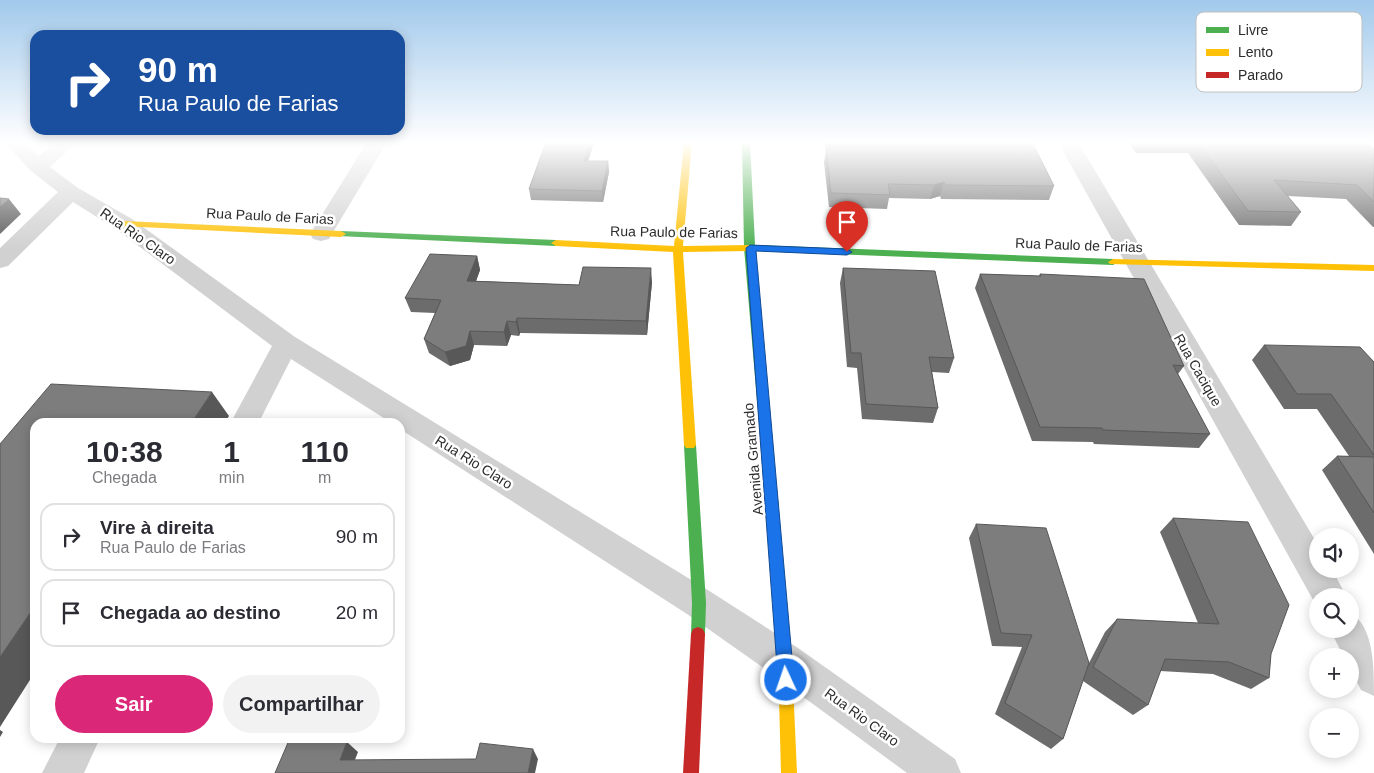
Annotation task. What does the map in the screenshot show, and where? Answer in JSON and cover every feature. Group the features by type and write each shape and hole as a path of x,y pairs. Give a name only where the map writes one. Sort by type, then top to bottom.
{"street":[{"name":"Rua Rio Claro","path":"53,178 71,192 124,224 286,343 699,603 940,773"},
{"path":"320,234 355,178"},
{"path":"685,178 678,249 699,603 691,773"},
{"name":"Avenida Gramado","path":"747,178 750,248 785,662 789,773"},
{"name":"Rua Cacique","path":"1088,178 1325,588"},
{"path":"0,261 71,192"},
{"name":"Rua Paulo de Farias","path":"124,224 678,249 750,248 1136,262 1374,268"},
{"path":"247,418 286,343"},
{"path":"1353,638 1374,677"},
{"path":"62,773 78,743"}],"building":[{"path":"533,178 605,178 602,191 529,189"},
{"path":"829,178 1050,178 1054,186 946,185 944,182 934,185 888,184 890,195 831,193"},
{"path":"1224,178 1374,178 1374,202 1357,185 1274,180 1301,212 1248,211"},
{"path":"0,198 9,199 0,207"},
{"path":"430,254 477,256 467,281 579,285 583,267 651,268 646,321 517,318 516,322 507,321 504,332 470,331 466,346 445,352 424,339 441,300 405,298"},
{"path":"843,268 935,271 954,358 929,357 938,408 866,404 861,353 851,353"},
{"path":"980,274 1041,276 1040,274 1144,279 1184,366 1173,365 1210,434 1103,430 1102,428 1040,427"},
{"path":"1264,345 1360,347 1374,362 1374,455 1331,394 1297,394"},
{"path":"51,384 212,392 195,418 30,418 30,613 0,657 0,444"},
{"path":"1337,456 1374,457 1374,513"},
{"path":"1173,518 1248,522 1289,605 1271,654 1269,678 1229,662 1165,659 1148,705 1093,667 1117,619 1219,624"},
{"path":"976,524 1046,528 1089,663 1063,739 1005,703 1032,635 1001,633"},
{"path":"288,743 347,743 340,760 476,759 480,743 533,749 528,773 275,773"}],"traffic: fast":[{"path":"747,178 750,248 771,494"},
{"path":"341,234 556,243"},
{"path":"749,248 1113,262"},
{"path":"690,445 699,603 698,634"}],"traffic: slow":[{"path":"685,178 678,249 690,445"},
{"path":"124,224 341,234"},
{"path":"556,243 678,249 749,248"},
{"path":"1113,262 1374,268"},
{"path":"771,494 785,661 789,773"}],"traffic: jam":[{"path":"691,773 698,634"}],"route":[{"path":"786,680 750,248 847,252"}]}
